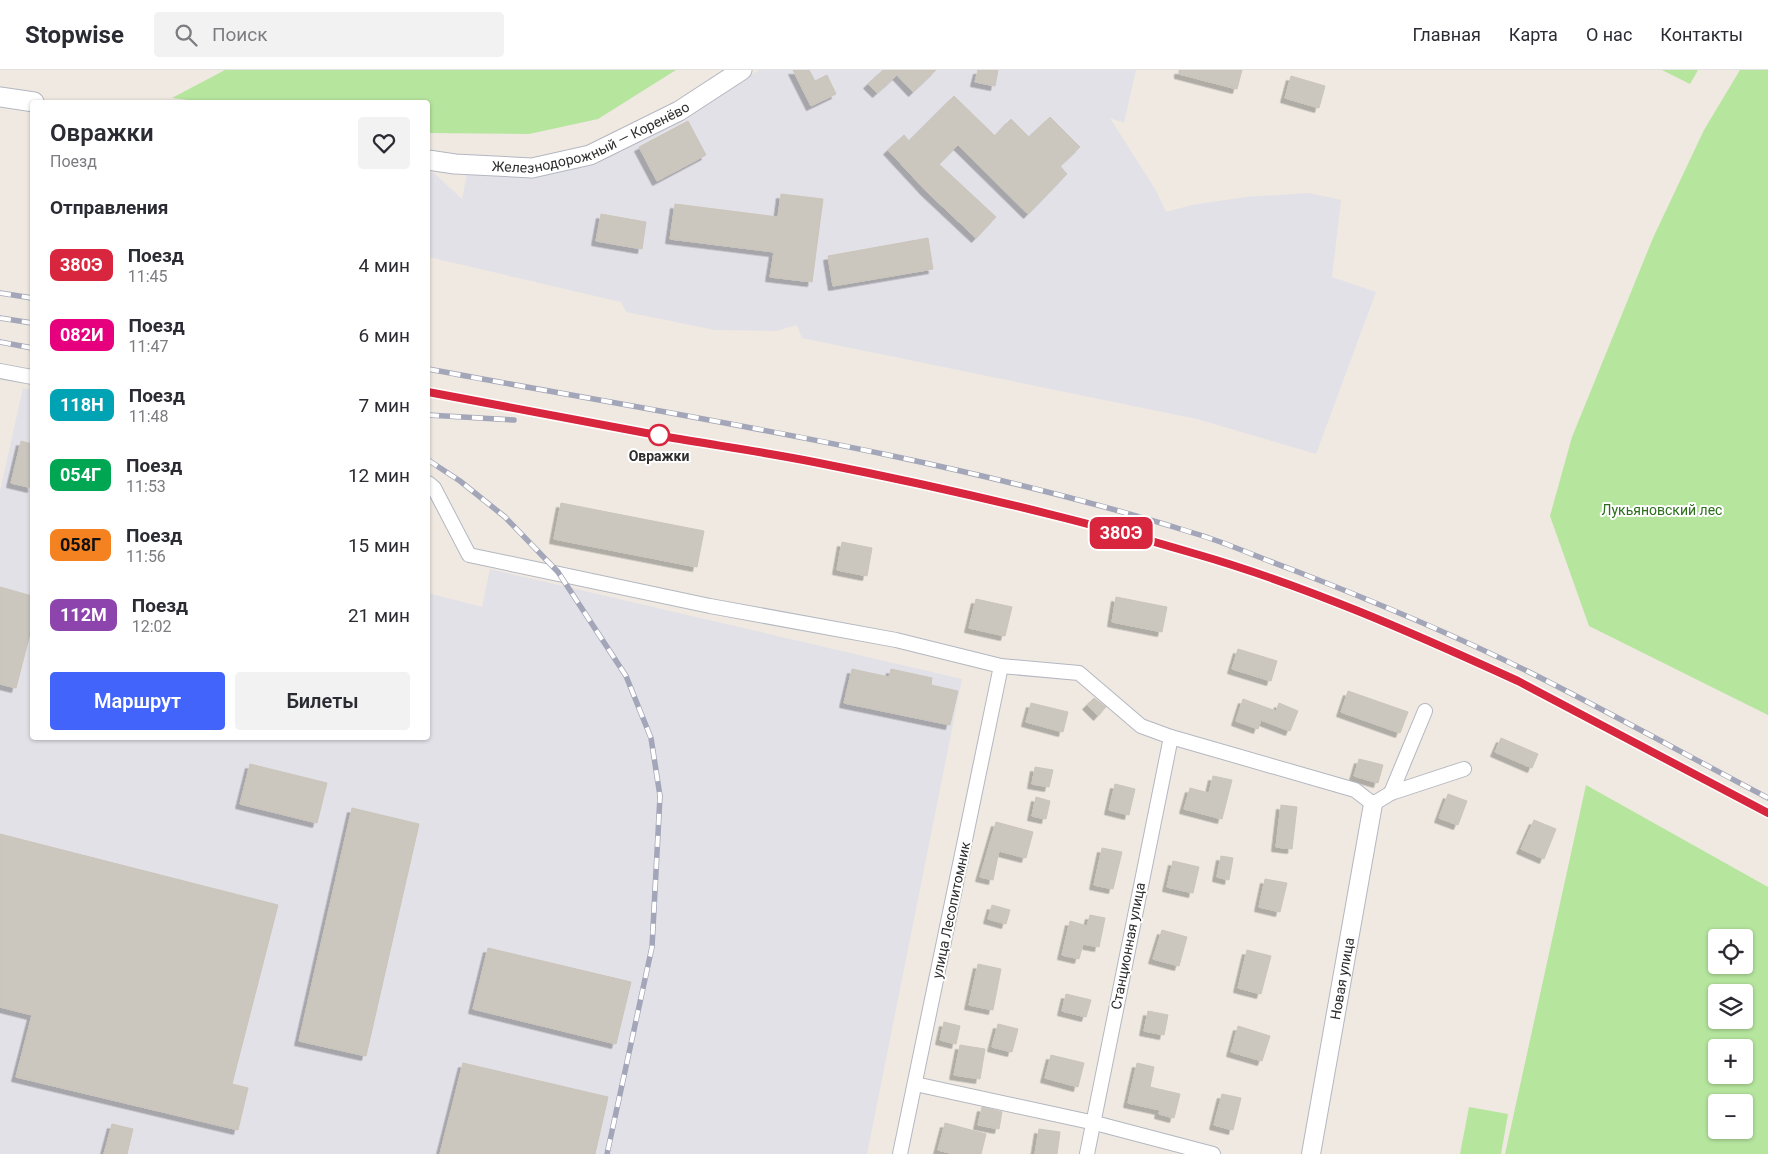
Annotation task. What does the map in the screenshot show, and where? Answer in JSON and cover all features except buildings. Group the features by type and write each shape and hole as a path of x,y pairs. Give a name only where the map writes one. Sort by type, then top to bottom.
{"main road":[{"name":"Железнодорожный — Коренёво","path":"430,160 454,164 532,168 590,155 679,110 742,70"},
{"path":"0,97 30,101"}],"street":[{"path":"0,371 30,377"},
{"path":"430,485 434,488 469,554 710,606 896,640 1001,666 1079,673 1141,726 1170,737 1355,790 1373,804 1391,793 1464,769"},
{"name":"улица Лесопитомник","path":"900,1154 1001,666"},
{"path":"1391,793 1424,712"},
{"name":"Станционная улица","path":"1087,1154 1170,737"},
{"name":"Новая улица","path":"1311,1154 1373,804"},
{"path":"915,1084 1094,1123 1212,1154"}],"shaded area":[{"path":"759,70 1136,70 1124,123 1110,118 1155,189 1166,212 1192,205 1245,197 1309,193 1341,200 1332,277 1376,292 1316,454 1197,419 802,338 797,325 776,331 715,330 626,312 621,302 430,257 430,172 434,173 462,199 467,174 528,174 595,165"},
{"path":"23,388 30,390 30,740 430,740 430,594 482,607 490,569 962,679 867,1154 0,1154 0,491"}],"green space":[{"path":"225,70 676,70 598,119 529,134 430,133 430,100 188,100 172,98"},
{"path":"1662,70 1698,70 1690,84"},
{"name":"Лукьяновский лес","path":"1740,70 1768,70 1768,715 1589,626 1550,516 1572,437 1653,238 1704,130"},
{"path":"1586,785 1768,887 1768,1154 1505,1154"},
{"path":"1469,1107 1508,1114 1501,1154 1460,1154"}],"railway":[{"path":"0,293 30,298"},
{"path":"0,318 30,323"},
{"path":"0,342 30,348"},
{"path":"430,369 817,440 913,460 1010,482 1200,535 1353,594 1471,644 1619,718 1768,798"},
{"path":"430,392 660,436 813,461 984,499 1113,531 1198,555 1321,596 1434,642 1518,681 1768,813"},
{"path":"430,415 514,420"},
{"path":"430,461 460,481 505,517 558,572 626,676 651,738 660,796 652,947 607,1154"}],"train":[{"name":"380Э","path":"430,392 660,436 813,462 984,499 1198,554 1321,596 1485,665 1768,813"}],"place":[{"name":"Овражки","path":"659,435"}]}
